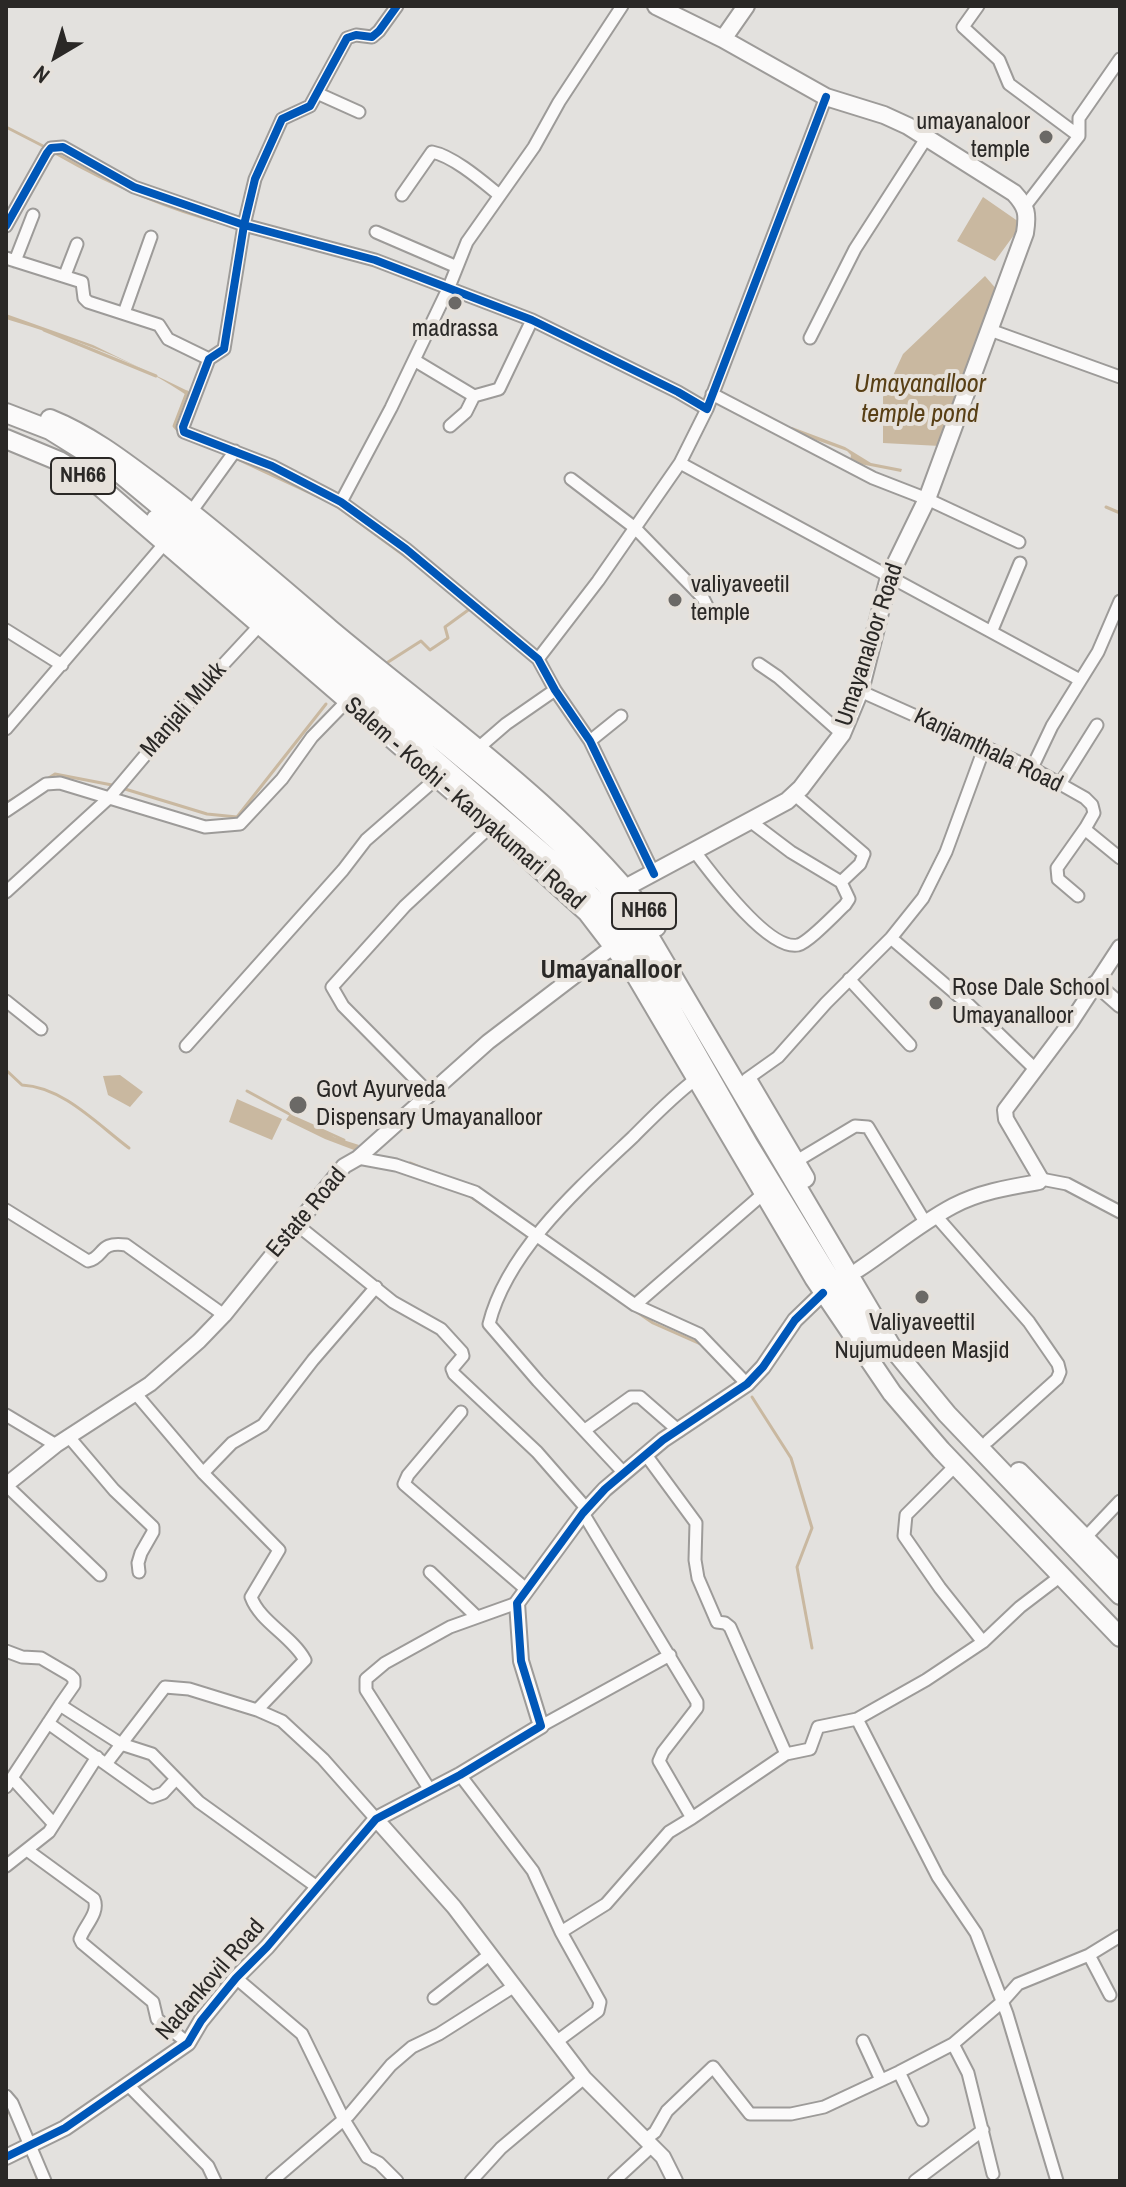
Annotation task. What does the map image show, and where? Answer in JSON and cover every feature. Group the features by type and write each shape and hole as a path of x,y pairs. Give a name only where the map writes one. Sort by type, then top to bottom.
{"highway":[{"name":"Salem - Kochi - Kanyakumari Road","path":"6,402 73,429 114,454 191,512 531,795 625,888 668,943 889,1322 939,1391 1120,1574"},
{"path":"6,413 50,430 122,475 500,790 602,881 649,936 891,1346 947,1414 1120,1595"},
{"path":"6,427 49,444 113,484 584,888 636,947 748,1144 878,1357 935,1427 1120,1619"},
{"name":"Salem - Kochi - Kanyakumari Road","path":"6,439 59,461 97,484 587,912 636,976 823,1293 892,1393 1120,1637"}],"main road":[{"path":"656,6 723,39 826,97 884,115 927,137 1014,193 1026,205"},
{"path":"723,39 746,6"},
{"name":"Umayanaloor Road","path":"625,888 795,795 842,734 860,691 889,577 927,499 1025,233 1026,205"}],"street":[{"path":"397,6 372,37 351,35 347,38 310,106 288,114 278,125 255,179 244,225 224,349 209,359 183,427 184,432 272,466 341,502 406,549 538,659 590,741 654,874"},
{"path":"341,502 414,360 467,242 534,147 559,102 622,6"},
{"path":"978,6 963,27 999,60 1009,84 1079,136"},
{"path":"1026,205 1079,136 1079,118 1120,59"},
{"path":"319,94 359,112"},
{"path":"538,659 680,463 707,409 826,97"},
{"path":"810,338 855,249 927,137"},
{"path":"6,226 47,153 63,147 122,183 244,225 375,260 532,320 707,409"},
{"path":"402,195 432,152 473,175 498,194"},
{"path":"33,215 10,260 82,282 84,298 88,302 159,325 168,339 209,359"},
{"path":"376,232 457,267"},
{"path":"124,313 151,237"},
{"path":"65,275 77,244"},
{"path":"414,360 474,396 499,389 532,320"},
{"path":"990,330 1120,377"},
{"path":"712,394 873,478 927,499 1019,542"},
{"path":"450,426 466,412 474,396"},
{"path":"191,512 235,451"},
{"path":"680,463 1080,680"},
{"path":"571,479 635,528 703,598 707,606"},
{"path":"6,729 165,543"},
{"path":"992,630 1020,563"},
{"path":"1032,768 1052,726 1098,652 1120,601"},
{"name":"Manjali Mukk","path":"6,892 110,797 207,682 259,626"},
{"path":"6,630 62,665"},
{"path":"759,664 842,734"},
{"path":"476,750 506,724 555,690"},
{"name":"Kanjamthala Road","path":"860,691 985,746 1060,784 1092,805 1094,813 1086,827"},
{"path":"6,811 46,784 60,783 205,827 240,824 282,779 312,737 347,701"},
{"path":"590,741 621,716"},
{"path":"1060,784 1097,725"},
{"path":"747,1079 778,1057 891,938 923,898 946,852 985,746"},
{"path":"186,1046 343,870 366,840 437,778"},
{"path":"795,795 864,854 860,864 841,882"},
{"path":"695,852 730,899 763,930 790,944 802,943 845,905 848,894 841,882 791,852 750,821"},
{"path":"429,1093 343,1006 332,987 405,906 491,826"},
{"path":"1078,896 1058,879 1057,868 1086,827 1095,839 1120,858"},
{"path":"891,938 969,1005 1034,1068"},
{"name":"Estate Road","path":"6,1485 56,1445 136,1394 174,1364 224,1315 344,1166 358,1158 488,1042 615,945"},
{"path":"1120,947 1063,1033 1005,1110 1006,1119 1041,1179 1067,1184 1120,1212"},
{"path":"849,979 910,1045"},
{"path":"1095,983 1120,1005"},
{"path":"6,1001 41,1029"},
{"path":"623,1472 489,1324 508,1279 537,1236 587,1181 696,1079"},
{"path":"795,1162 855,1126 868,1127 930,1219 1029,1322 1058,1364 1060,1372 1057,1379 988,1441"},
{"path":"358,1158 396,1165 475,1192 635,1305 699,1334 747,1384"},
{"path":"858,1270 955,1205 1041,1179"},
{"path":"635,1305 763,1194"},
{"path":"6,1210 88,1261 94,1259 104,1247 126,1245 224,1315"},
{"path":"296,1224 393,1302 441,1329 459,1347 463,1356 452,1369 454,1374 537,1452 584,1510 695,1697 697,1708 659,1761 692,1818"},
{"path":"203,1473 232,1443 263,1425 313,1360 376,1287"},
{"path":"430,1790 366,1690 366,1679 385,1663 450,1627 517,1603 584,1510 623,1472 663,1440 747,1384 763,1367 795,1320 823,1293"},
{"path":"136,1394 203,1473 277,1545 278,1554 251,1597 305,1660 257,1710"},
{"path":"585,1430 631,1397 640,1397 679,1431"},
{"path":"461,1412 408,1475 404,1484 527,1590"},
{"path":"6,1415 56,1445"},
{"path":"69,1437 114,1490 153,1527 138,1563 139,1572"},
{"path":"646,1455 696,1523 698,1578 717,1622 730,1627 786,1754"},
{"path":"956,1465 906,1515 903,1520 904,1536 983,1642"},
{"path":"6,1485 100,1575"},
{"path":"1085,1538 1120,1501"},
{"path":"430,1572 476,1616"},
{"path":"561,1932 606,1904 669,1832 786,1754 810,1749 818,1727 857,1719 926,1680 983,1642 1020,1607 1062,1575"},
{"path":"517,1603 521,1661 541,1726"},
{"path":"6,1651 22,1657 41,1658 74,1679 74,1685 9,1783 52,1822"},
{"path":"376,1819 460,1775 670,1655"},
{"path":"6,1866 49,1832 102,1761 121,1744 165,1687 171,1686 257,1710 291,1727 323,1759 454,1907 584,2078 663,2157 675,2181"},
{"path":"60,1705 121,1744 152,1754 199,1802 317,1887"},
{"path":"857,1719 938,1877 976,1933 1002,2002 1057,2181"},
{"path":"48,1723 152,1797 163,1793 175,1780"},
{"path":"460,1775 533,1871 561,1932 600,2002 598,2011 556,2042"},
{"name":"Nadankovil Road","path":"6,2157 65,2128 188,2043 201,2021 236,1978 376,1819"},
{"path":"27,1850 94,1899 96,1910 82,1933 82,1943 153,2002 157,2019 188,2043"},
{"path":"614,2181 649,2142 667,2111 713,2067 750,2114 791,2114 824,2107 953,2044 1018,1984 1089,1955 1120,1936"},
{"path":"434,1998 489,1955"},
{"path":"1089,1955 1110,1995"},
{"path":"236,1978 302,2034 344,2120 367,2157 379,2163 397,2181"},
{"path":"272,2181 344,2120 391,2065 412,2047 439,2034 513,1987"},
{"path":"863,2041 881,2080"},
{"path":"953,2044 968,2073 993,2174"},
{"path":"899,2072 922,2120"},
{"path":"471,2181 501,2148 584,2078"},
{"path":"128,2085 208,2166 215,2181"},
{"path":"6,2096 12,2103 45,2181"},
{"path":"915,2181 983,2130"}],"water":[{"path":"983,197 1022,224 995,261 957,241"},
{"name":"Umayanalloor temple pond","path":"985,276 998,291 940,446 883,443 883,397 903,354"},
{"path":"6,314 93,345 126,361 6,319"},
{"path":"151,373 194,394 192,399"},
{"path":"792,427 845,447 871,463 902,469 901,472 850,462 851,455 847,451 791,431"},
{"path":"120,1075 143,1092 130,1107 108,1095 103,1076"},
{"path":"237,1099 282,1119 272,1140 229,1122"},
{"path":"290,1114 334,1137 359,1145 354,1150 325,1139 286,1120"}],"waterway":[{"path":"6,127 43,146"},
{"path":"57,154 140,195 228,225"},
{"path":"44,330 156,376"},
{"path":"181,434 174,426 187,392"},
{"path":"235,458 325,500"},
{"path":"335,505 413,562"},
{"path":"1106,507 1120,513"},
{"path":"385,664 421,641 430,650 448,638 445,627 471,608"},
{"path":"125,789 207,814 237,817 326,704"},
{"path":"47,779 55,774 112,785"},
{"path":"6,803 20,795"},
{"path":"6,1070 22,1085 37,1087 65,1099 129,1148"},
{"path":"247,1091 293,1116"},
{"path":"322,1130 344,1140"},
{"path":"410,1163 436,1174"},
{"path":"468,1195 492,1211"},
{"path":"634,1310 653,1323 705,1346"},
{"path":"752,1397 791,1458 812,1528 797,1567 812,1648"},
{"path":"6,2107 13,2119"},
{"path":"29,2156 38,2181"}],"cycle path":[{"path":"397,6 372,37 356,35 347,38 310,106 282,119 255,179 244,225 224,349 209,359 183,427 184,432 272,466 341,502 406,549 538,659 590,741 654,874"},
{"path":"6,226 47,153 51,148 63,147 134,187 244,225 375,260 532,320 707,409 826,97"},
{"path":"6,2157 65,2128 188,2043 201,2021 236,1978 267,1947 376,1819 460,1775 541,1726 521,1661 517,1603 583,1513 605,1489 663,1440 747,1384 763,1367 795,1320 823,1293"}],"place":[{"name":"umayanaloor temple","path":"1046,137"},
{"name":"madrassa","path":"455,303"},
{"name":"valiyaveetil temple","path":"675,600"},
{"name":"Rose Dale School Umayanalloor","path":"936,1003"},
{"name":"Govt Ayurveda Dispensary Umayanalloor","path":"298,1105"},
{"name":"Valiyaveettil Nujumudeen Masjid","path":"922,1297"}],"district":[{"name":"Umayanalloor","path":"611,971"}]}
